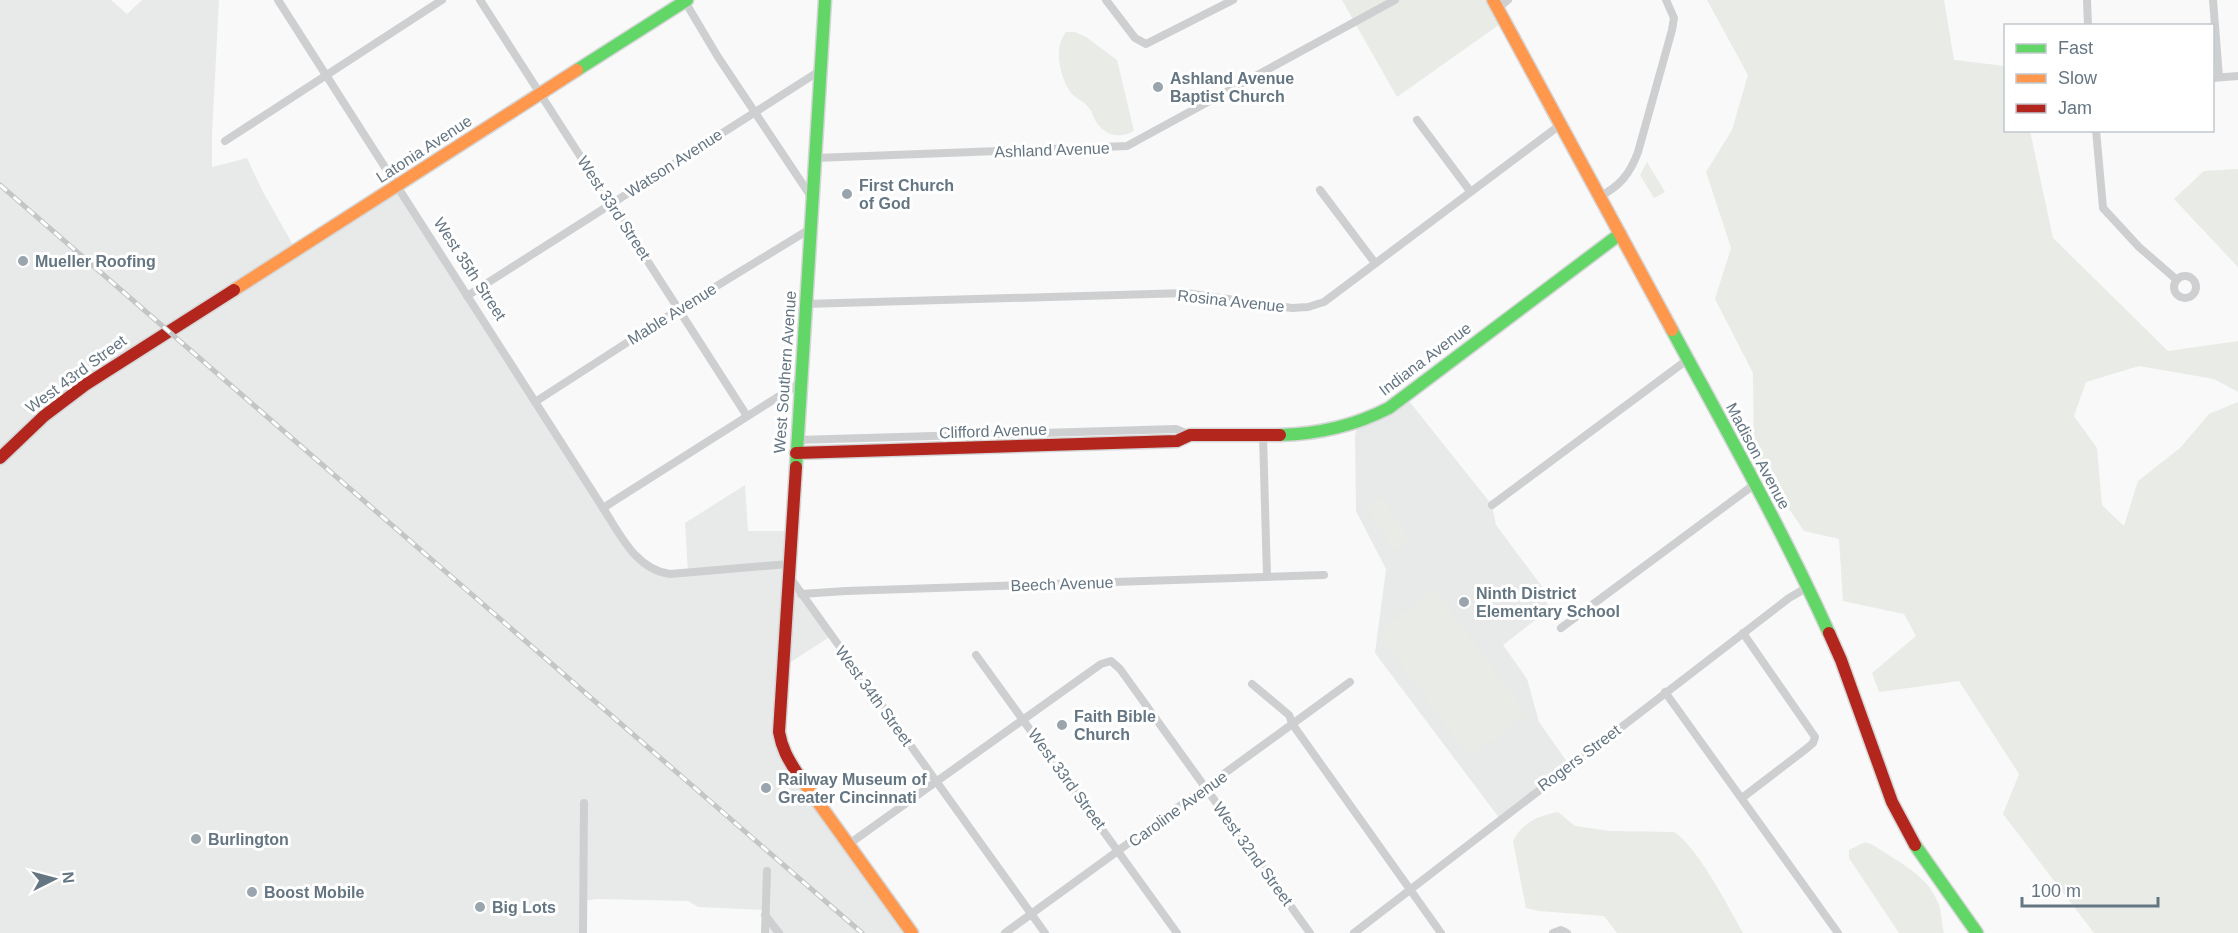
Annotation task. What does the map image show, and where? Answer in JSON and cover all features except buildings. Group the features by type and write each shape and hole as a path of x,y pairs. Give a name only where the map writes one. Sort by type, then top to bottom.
{"street":[{"name":"West 35th Street","path":"278,0 635,555 654,570 670,574 789,570"},
{"path":"225,141 442,0"},
{"name":"West 33rd Street","path":"480,0 747,416"},
{"path":"685,0 753,112 812,198"},
{"name":"Latonia Avenue","path":"178,325 685,0"},
{"name":"West Southern Avenue","path":"825,0 779,717 781,745 786,757 849,844"},
{"path":"1106,0 1140,43 1151,43 1233,0"},
{"name":"Ashland Avenue","path":"815,158 1127,146 1395,0"},
{"path":"1495,4 1508,0"},
{"path":"1599,197 1614,189 1632,170 1672,30 1674,18 1666,0"},
{"path":"2087,0 2088,24"},
{"path":"2213,0 2214,24"},
{"name":"Madison Avenue","path":"1495,4 1755,484 1808,587 1841,660 1892,802 1907,833 1977,933"},
{"path":"2214,26 2216,77 2238,76"},
{"name":"Watson Avenue","path":"467,296 821,70"},
{"path":"1417,120 1470,191"},
{"name":"Rosina Avenue","path":"805,304 1186,293 1279,306 1308,307 1324,302 1560,125"},
{"path":"2096,132 2103,208 2139,247 2177,280"},
{"path":"1320,190 1375,263"},
{"name":"Mable Avenue","path":"535,402 679,309 810,229"},
{"name":"Indiana Avenue","path":"1221,435 1326,431 1357,424 1378,414 1620,234"},
{"name":"West 43rd Street","path":"0,458 30,428 77,390 178,325"},
{"path":"1492,505 1687,360"},
{"path":"603,508 800,383"},
{"name":"Clifford Avenue","path":"797,440 1176,429 1190,435 1221,435"},
{"name":"Clifford Avenue","path":"796,453 1178,441 1190,435"},
{"path":"1263,435 1267,577"},
{"path":"1561,628 1755,484"},
{"name":"West 34th Street","path":"789,570 801,594 1044,933"},
{"name":"Beech Avenue","path":"801,594 1324,575"},
{"name":"Rogers Street","path":"1354,933 1665,692 1789,598 1808,587"},
{"path":"1742,798 1806,749 1813,743 1815,737 1743,633"},
{"name":"West 33rd Street","path":"976,655 1177,933"},
{"name":"West 32nd Street","path":"1023,719 1101,664 1111,661 1120,669 1310,933"},
{"name":"Caroline Avenue","path":"1005,933 1206,789 1350,682"},
{"path":"1252,684 1289,715 1293,724 1441,933"},
{"path":"1665,692 1838,933"},
{"path":"912,933 849,844 1023,719"},
{"path":"583,933 585,803"},
{"path":"765,933 767,871"},
{"path":"765,915 779,933"}],"shaded area":[{"path":"0,0 111,0 127,14 142,0 219,0 212,167 247,158 263,192 296,250 397,186 631,550 654,570 688,573 685,523 745,485 748,531 791,531 789,576 831,636 783,667 781,745 912,933 765,933 765,910 698,907 688,901 596,899 584,901 583,933 0,933"},
{"path":"1342,0 1486,0 1500,24 1397,97"},
{"path":"1707,0 1944,0 1954,60 2004,66 2004,132 2030,132 2053,238 2168,351 2238,341 2238,392 2214,379 2139,366 2086,382 2074,416 2097,448 2102,505 2124,526 2138,481 2180,448 2209,414 2238,402 2238,933 2094,933 2003,814 2019,774 1959,681 1879,692 1872,673 1916,636 1904,614 1843,601 1839,539 1804,531 1754,457 1753,373 1715,299 1731,248 1706,172 1732,130 1748,75"},
{"path":"1066,32 1075,32 1086,37 1117,60 1134,131 1118,135 1103,130 1087,106 1071,93 1061,71 1059,54"},
{"path":"1647,162 1665,192 1654,198 1640,175"},
{"path":"2238,169 2238,267 2174,199 2204,171"},
{"name":"Ninth District Elementary School","path":"1405,396 1492,505 1496,525 1546,592 1541,596 1551,608 1503,645 1527,679 1539,722 1570,766 1500,819 1375,653 1386,569 1356,511 1355,436 1357,424"},
{"path":"1382,496 1410,541 1394,552 1366,506"},
{"path":"1435,589 1527,714 1469,757 1377,633"},
{"path":"1558,812 1575,826 1610,831 1674,832 1693,850 1743,933 1617,933 1604,916 1526,908 1513,841 1521,829 1532,821"},
{"path":"1865,842 1905,866 1925,882 1939,905 1944,933 1899,933 1849,858 1849,850"}],"railway":[{"path":"0,185 862,933"}],"traffic: fast":[{"path":"577,70 687,0"},
{"path":"796,467 825,0"},
{"path":"1280,435 1336,428 1363,420 1389,408 1620,234"},
{"path":"1672,330 1773,518 1829,633"},
{"path":"1915,845 1977,933"}],"traffic: slow":[{"path":"1493,0 1672,330"},
{"path":"234,290 577,70"},
{"path":"797,773 912,933"}],"traffic: jam":[{"path":"0,458 44,416 85,385 234,290"},
{"path":"796,453 1177,441 1190,435 1280,435"},
{"path":"796,467 779,732 786,754 797,773"},
{"path":"1829,633 1841,660 1892,802 1915,845"}],"place":[{"name":"Ashland Avenue Baptist Church","path":"1158,87"},
{"name":"First Church of God","path":"847,194"},
{"name":"Mueller Roofing","path":"23,261"},
{"name":"Ninth District Elementary School","path":"1464,602"},
{"name":"Faith Bible Church","path":"1062,725"},
{"name":"Railway Museum of Greater Cincinnati","path":"766,788"},
{"name":"Burlington","path":"196,839"},
{"name":"Boost Mobile","path":"252,892"},
{"name":"Big Lots","path":"480,907"}]}
